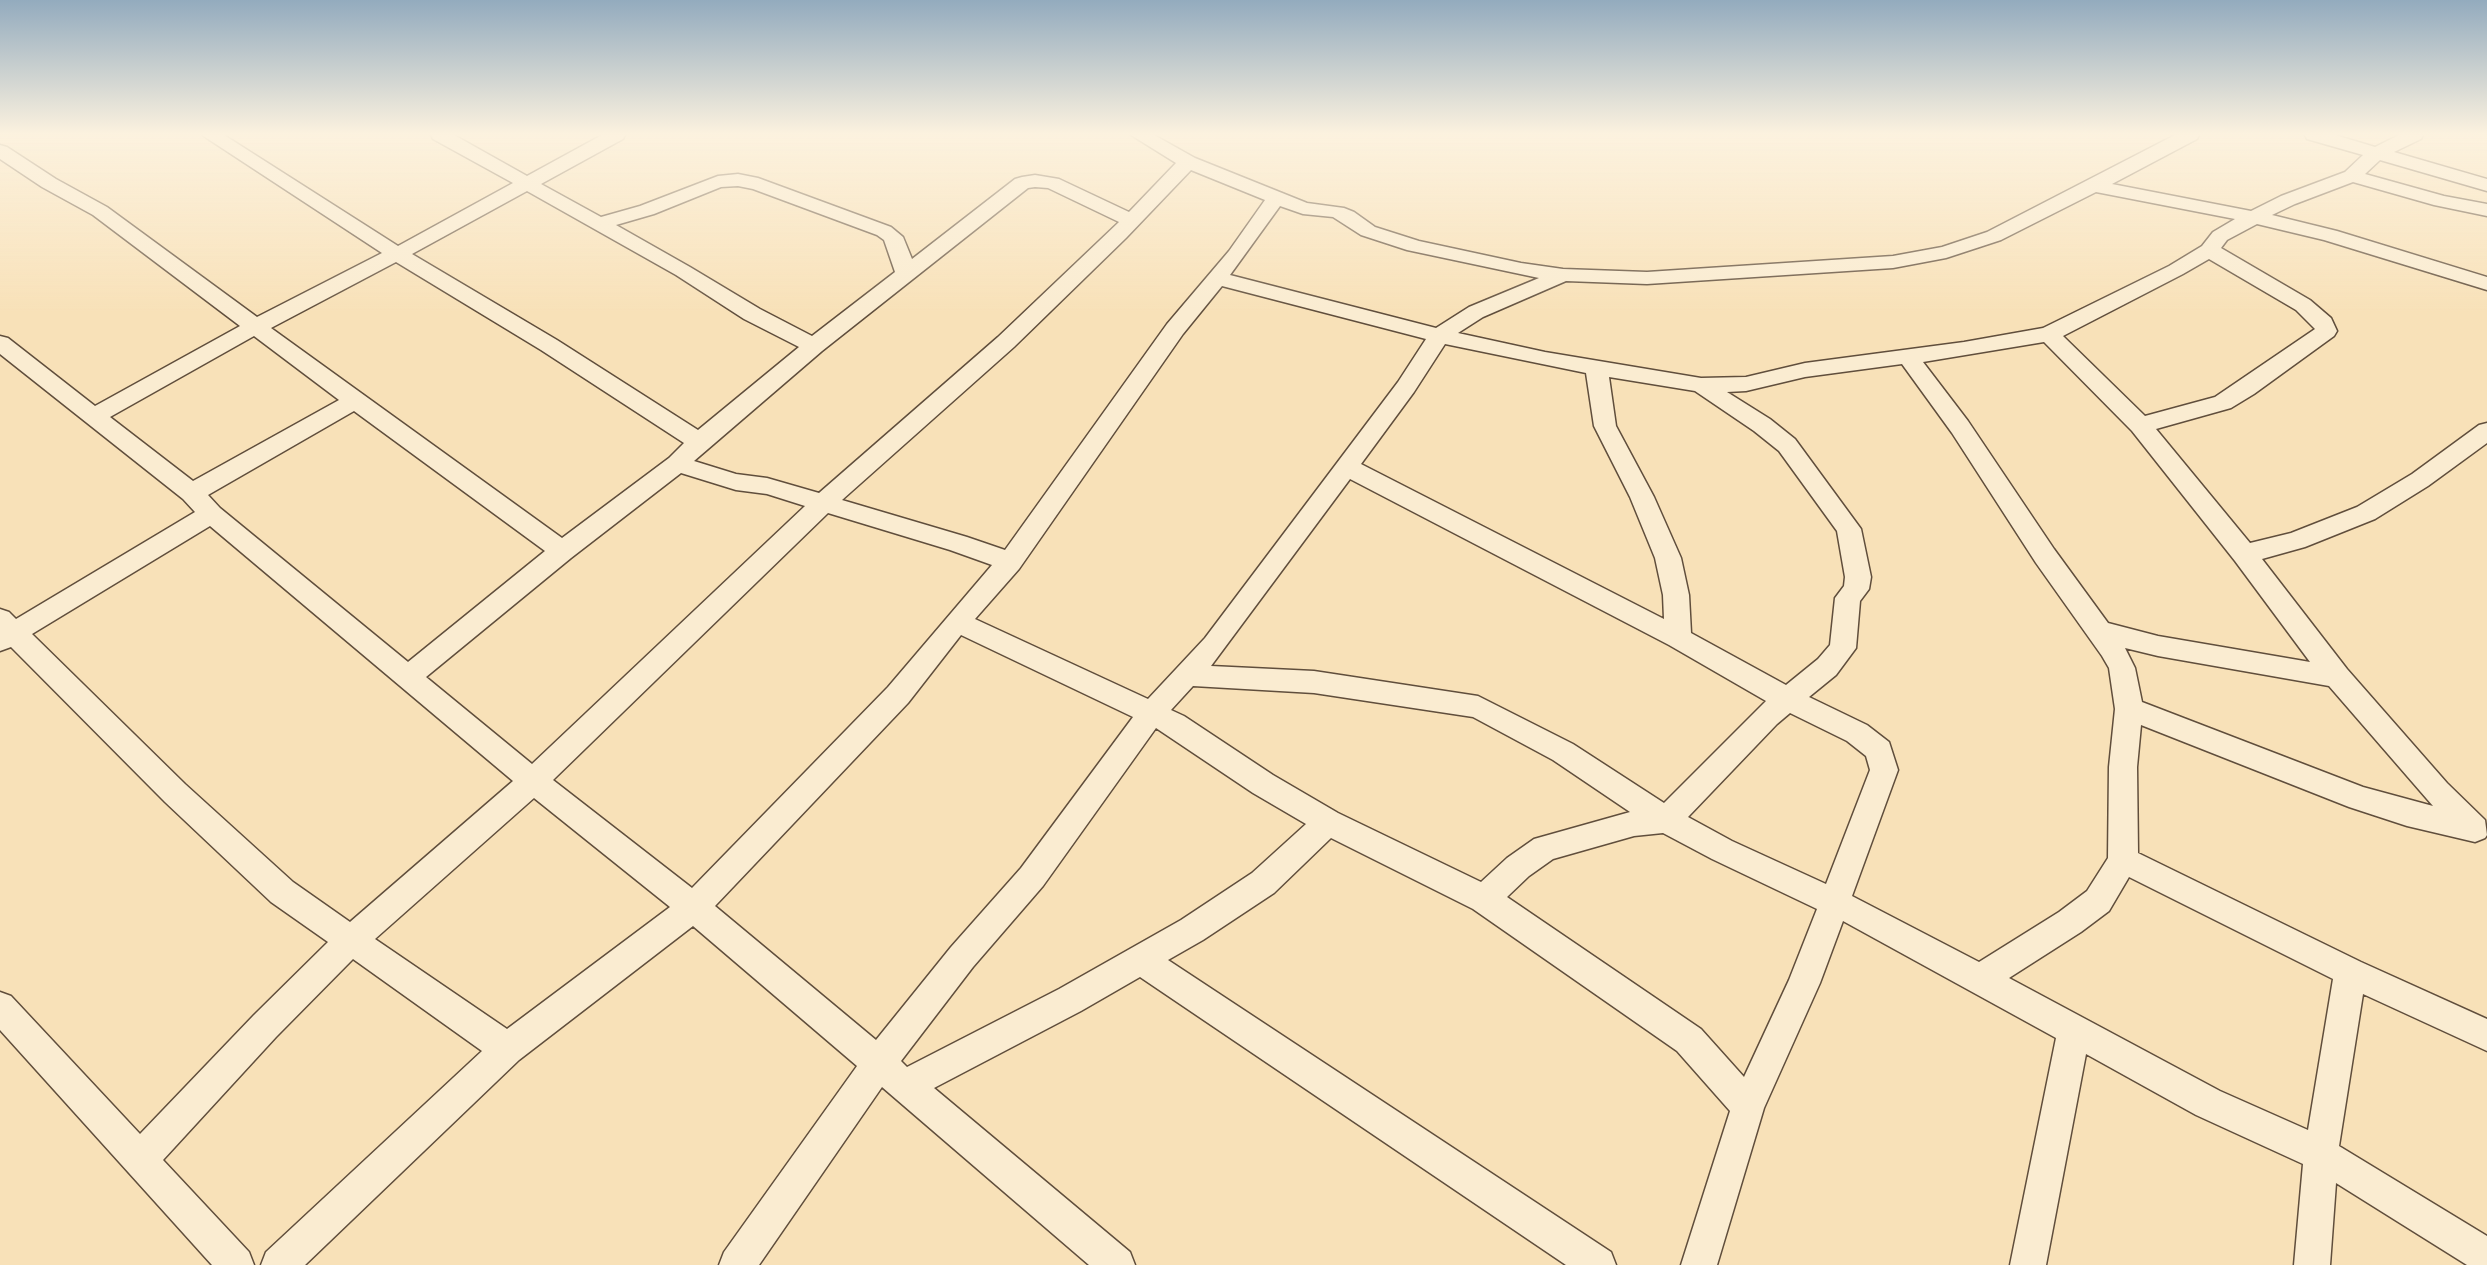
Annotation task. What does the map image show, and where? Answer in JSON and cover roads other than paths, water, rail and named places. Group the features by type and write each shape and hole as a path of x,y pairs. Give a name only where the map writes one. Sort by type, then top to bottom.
{"street":[{"path":"69,194 100,211 355,401 562,551"},
{"path":"303,194 397,254 549,345 699,442"},
{"path":"94,416 255,327 510,194"},
{"path":"543,194 683,271 752,314 814,346"},
{"path":"598,224 647,210 687,194"},
{"path":"785,194 884,231 893,237 906,274"},
{"path":"409,676 562,551 677,464 699,442 814,346 1007,194"},
{"path":"1075,194 1132,221"},
{"path":"139,1160 265,1026 351,940 534,781 822,504 1006,342 1158,194"},
{"path":"1272,194 1303,208 1337,212 1347,216 1368,231 1414,246 1521,269 1563,275 1647,278 1893,262 1946,252 1994,236 2077,194"},
{"path":"2135,194 2254,217 2330,236 2487,284"},
{"path":"1218,278 1439,336 1597,369 1700,385 1746,384 1805,370 2049,334 2176,270 2209,250 2220,236 2254,217 2304,194"},
{"path":"2416,194 2487,210"},
{"path":"279,1265 507,1049 694,907 898,695 957,622 1010,562 1175,329 1236,255 1277,196"},
{"path":"2140,426 2223,404 2326,332 2323,323 2303,305 2209,250"},
{"path":"737,1265 878,1064 962,957 1032,877 1151,714 1214,645 1406,387 1439,336 1476,312 1563,275"},
{"path":"2049,334 2140,426 2244,554 2337,677 2437,792 2481,832"},
{"path":"0,344 94,416 534,781 694,907 1117,1265"},
{"path":"1907,356 1960,427 2045,556 2099,631 2122,668 2129,709 2124,767 2123,860 2098,901 2070,922 1980,979"},
{"path":"1597,369 1605,426 1642,497 1668,558 1676,595 1678,638"},
{"path":"1484,899 1518,867 1544,848 1634,823 1666,820 1767,716 1826,666 1843,648 1848,598 1856,589 1858,577 1849,529 1786,445 1762,425 1700,385"},
{"path":"355,401 201,504 4,631 174,793 282,892 507,1049"},
{"path":"2244,554 2296,541 2366,513 2420,480 2487,431"},
{"path":"677,464 736,482 767,486 822,504 958,543 1010,562"},
{"path":"1347,467 1678,638 1787,699 1857,732 1879,750 1884,770 1804,983 1748,1106 1700,1265"},
{"path":"957,622 1174,724 1263,784 1328,822 1484,899 1689,1040 1748,1106"},
{"path":"2099,631 2158,646 2337,677"},
{"path":"1187,675 1314,682 1478,707 1562,752 1666,820 1722,850 1835,902 2208,1103 2321,1154 2487,1257"},
{"path":"2129,709 2360,798 2407,813 2481,832"},
{"path":"904,1086 1141,960 1263,883 1328,822"},
{"path":"2123,860 2278,934 2350,972 2487,1035"},
{"path":"1141,960 1598,1265"},
{"path":"2312,1265 2321,1154 2350,972"},
{"path":"0,1008 236,1265"},
{"path":"2028,1265 2074,1030"}]}
